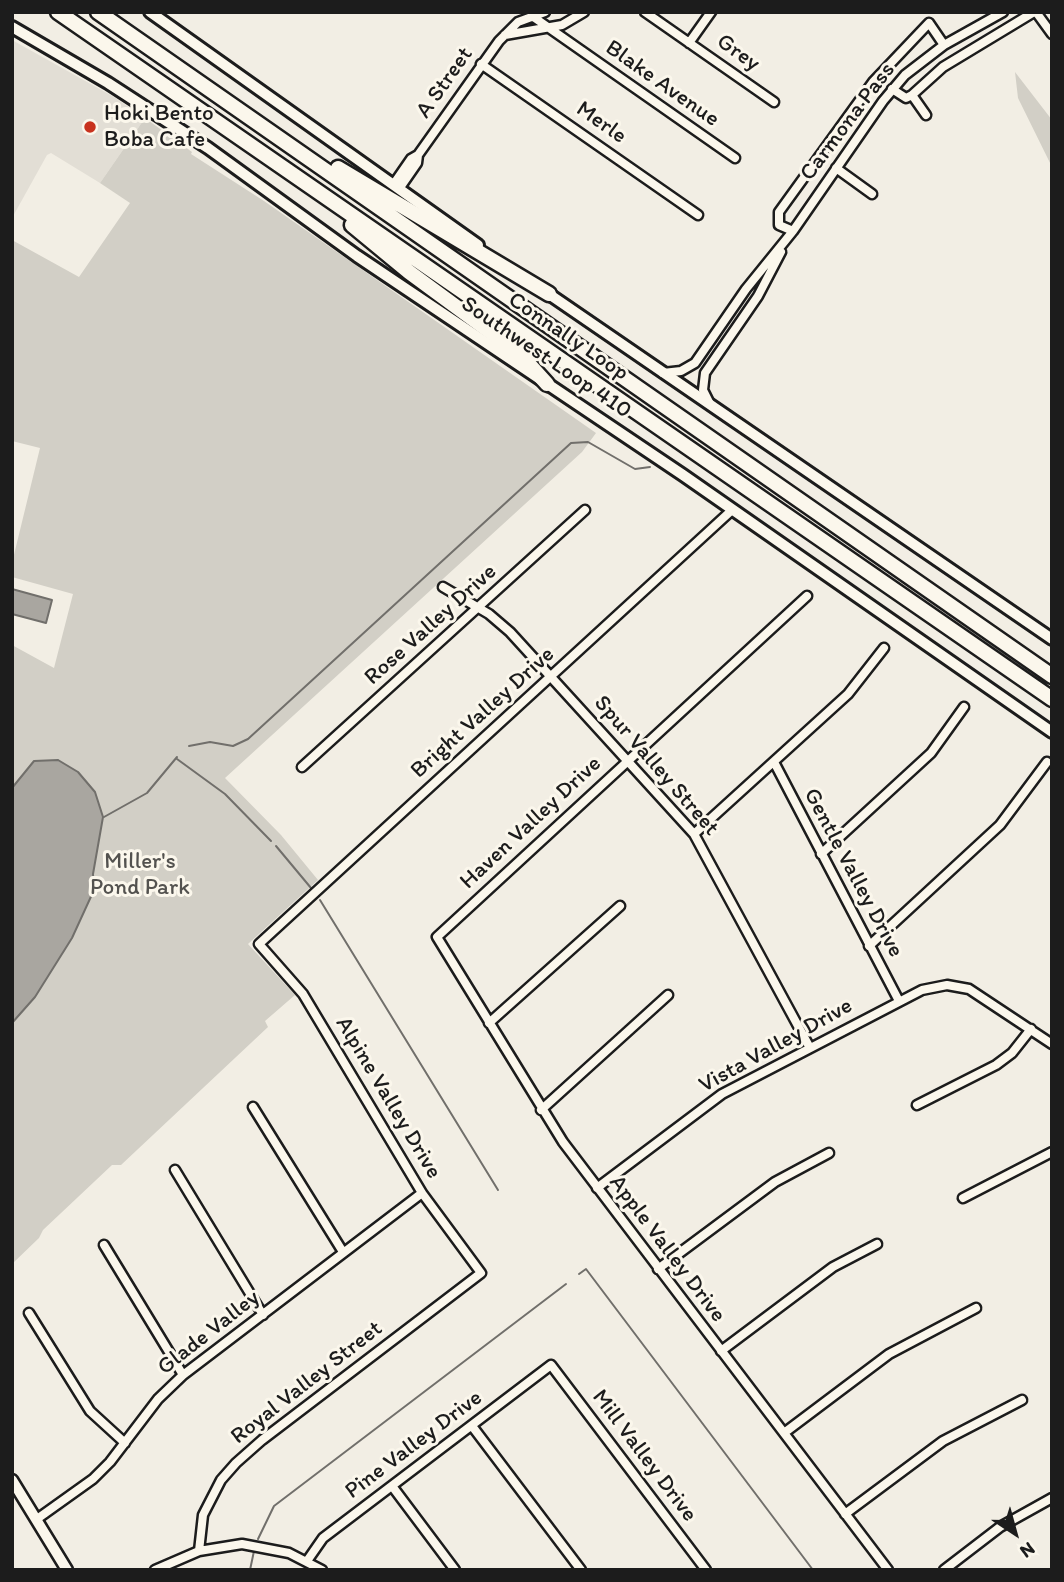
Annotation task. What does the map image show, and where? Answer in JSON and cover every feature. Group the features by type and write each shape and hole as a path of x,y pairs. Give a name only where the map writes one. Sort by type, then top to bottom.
{"highway":[{"name":"Connally Loop","path":"58,12 1052,699"},
{"name":"Connally Loop","path":"98,12 1052,677"},
{"path":"275,135 305,149 549,294"},
{"path":"324,197 369,242 519,353 547,384"}],"main road":[{"path":"149,12 549,294 1052,639"},
{"name":"Southwest Loop 410","path":"12,27 108,83 208,148 357,256 733,510 1052,732"}],"street":[{"name":"A Street","path":"396,187 417,163 418,155 481,64 518,17 545,12"},
{"name":"A Street","path":"505,35 570,22 584,12"},
{"name":"Grey","path":"645,12 774,102"},
{"path":"690,43 711,12"},
{"name":"Carmona Pass","path":"663,373 681,371 695,363 793,231 892,89 922,60 1003,12"},
{"path":"892,89 906,98 912,95 943,68 1035,12 1052,34"},
{"name":"Blake Avenue","path":"532,16 735,158"},
{"path":"518,17 520,32"},
{"name":"Carmona Pass","path":"793,231 779,225 779,212 851,110 929,23 944,46"},
{"name":"Merle","path":"481,64 698,215"},
{"path":"912,95 926,116"},
{"path":"836,168 872,194"},
{"name":"Carmona Pass","path":"710,404 702,380 758,296 793,231"},
{"path":"725,320 736,328"},
{"name":"Rose Valley Drive","path":"302,767 585,510"},
{"name":"Bright Valley Drive","path":"259,944 733,510"},
{"name":"Spur Valley Street","path":"443,587 499,621 694,834 810,1048"},
{"name":"Haven Valley Drive","path":"437,937 807,596"},
{"path":"694,834 848,694 866,675 884,648"},
{"path":"821,854 925,759 964,707"},
{"name":"Gentle Valley Drive","path":"774,762 899,1001"},
{"path":"869,946 1000,825 1047,762"},
{"path":"489,1023 620,905"},
{"name":"Apple Valley Drive","path":"437,937 541,1110 658,1269 888,1570"},
{"name":"Alpine Valley Drive","path":"259,944 303,995 422,1193 481,1273"},
{"name":"Vista Valley Drive","path":"597,1188 722,1094 922,990 947,985 969,989 1052,1044"},
{"path":"541,1110 668,995"},
{"path":"917,1105 996,1065 1012,1053 1031,1029"},
{"path":"253,1107 343,1252"},
{"path":"964,1198 1052,1152"},
{"path":"658,1269 775,1182 829,1153"},
{"path":"175,1170 263,1315"},
{"name":"Glade Valley","path":"37,1519 93,1479 125,1443 158,1399 183,1375 422,1193"},
{"path":"721,1351 833,1267 877,1244"},
{"path":"104,1245 183,1375"},
{"name":"Royal Valley Street","path":"199,1551 203,1515 221,1480 236,1463 262,1440 481,1273"},
{"path":"784,1433 889,1354 976,1308"},
{"path":"29,1313 90,1411 125,1443"},
{"name":"Pine Valley Drive","path":"307,1561 323,1538 551,1365"},
{"name":"Mill Valley Drive","path":"551,1365 706,1570"},
{"path":"845,1514 943,1441 1022,1400"},
{"path":"472,1426 581,1570"},
{"path":"12,1480 67,1570"},
{"path":"391,1486 455,1570"},
{"path":"944,1570 1000,1527 1052,1498"},
{"path":"155,1570 199,1551 242,1544 278,1550 322,1570"}],"shaded area":[{"path":"12,40 114,97 145,118 100,183 51,153 47,155 12,218"},
{"path":"12,589 52,600 46,623 12,614"},
{"path":"58,760 78,772 95,792 103,817 93,874 94,890 72,938 35,997 12,1023 12,788 34,761"}],"green space":[{"path":"1015,72 1052,120 1052,167 1018,98"},
{"name":"Miller's Pond Park","path":"145,118 192,152 191,154 264,201 596,433 582,452 225,778 281,835 318,880 248,944 295,995 265,1021 268,1027 121,1165 112,1165 43,1230 39,1238 12,1264 12,645 54,668 73,594 12,577 12,563 40,448 12,441 12,240 79,277 130,203 100,183"}],"waterway":[{"path":"189,746 210,742 233,746 248,739 571,443 588,442 635,469 650,467"},
{"path":"104,817 147,793 177,757"},
{"path":"177,759 225,794 271,841"},
{"path":"276,846 311,888"},
{"path":"320,900 498,1190"},
{"path":"579,1274 586,1269 813,1570"},
{"path":"258,1539 274,1506 566,1284"},
{"path":"250,1570 254,1551"}],"place":[{"name":"Hoki Bento Boba Cafe","path":"90,127"}]}
